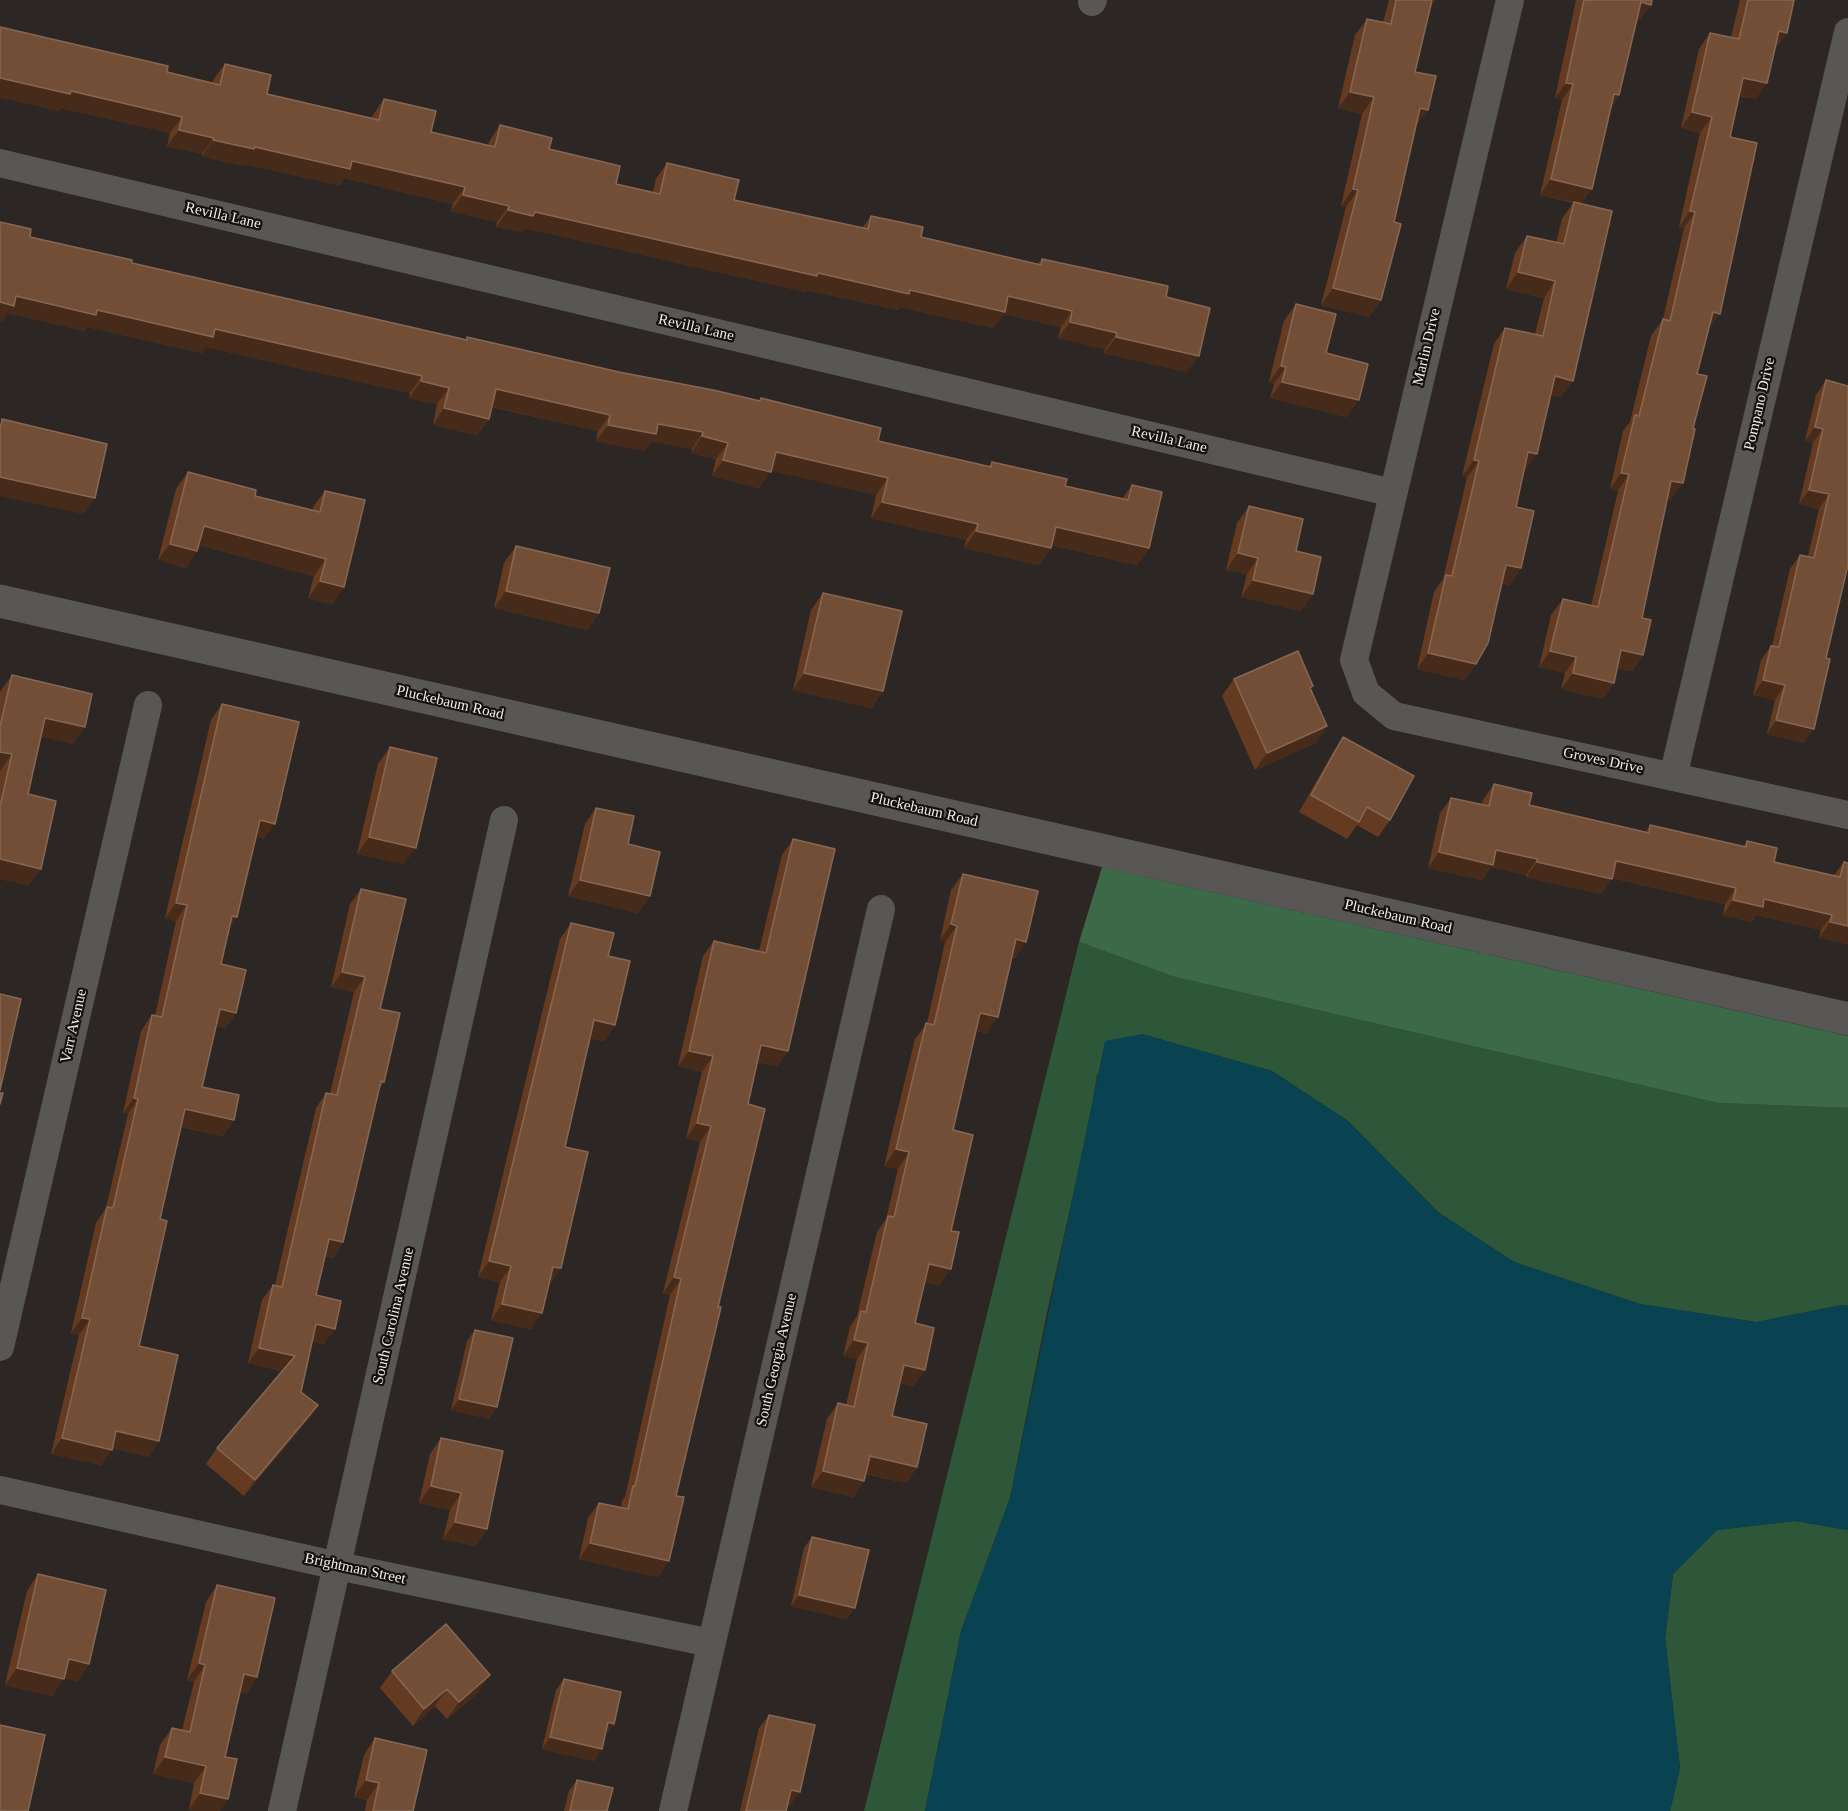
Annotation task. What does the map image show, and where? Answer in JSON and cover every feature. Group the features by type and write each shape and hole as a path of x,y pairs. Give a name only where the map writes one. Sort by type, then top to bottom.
{"street":[{"name":"Marlin Drive","path":"1366,693 1354,660 1510,0"},
{"name":"Pompano Drive","path":"1673,777 1848,32"},
{"name":"Revilla Lane","path":"0,163 1393,493"},
{"name":"Pluckebaum Road","path":"0,602 1848,1019"},
{"name":"Groves Drive","path":"1366,693 1394,716 1848,815"},
{"name":"Varr Avenue","path":"0,1347 148,705"},
{"name":"South Carolina Avenue","path":"282,1811 504,820"},
{"name":"South Georgia Avenue","path":"673,1811 881,909"},
{"name":"Brightman Street","path":"0,1490 338,1566 711,1643"}],"green space":[{"path":"1102,867 1848,1036 1848,1108 1718,1103 1175,977 1079,942"},
{"path":"1079,942 1175,977 1718,1103 1848,1108 1848,1306 1842,1305 1756,1322 1640,1304 1514,1262 1438,1212 1348,1121 1272,1071 1142,1034 1097,1075 1090,1118 1045,1322 1010,1498 961,1631 925,1811 864,1811"},
{"path":"1795,1521 1848,1530 1848,1811 1670,1811 1680,1768 1665,1638 1673,1574 1717,1530"}],"water":[{"path":"1142,1034 1272,1071 1348,1121 1438,1212 1514,1262 1640,1304 1756,1322 1842,1305 1848,1306 1848,1530 1795,1521 1717,1530 1673,1574 1665,1638 1680,1768 1670,1811 925,1811 961,1631 1010,1498 1105,1041"}],"building":[{"path":"1396,0 1432,0 1415,72 1436,76 1428,110 1420,108 1394,222 1401,224 1381,300 1333,288 1358,190 1353,189 1374,97 1350,92 1367,19 1391,24"},
{"path":"1584,0 1652,0 1651,5 1641,2 1619,95 1614,94 1592,189 1551,179 1573,84 1566,83"},
{"path":"1748,0 1794,0 1787,33 1779,31 1767,83 1743,78 1730,137 1757,143 1720,314 1713,312 1697,374 1707,376 1693,428 1695,429 1683,483 1671,481 1642,618 1651,620 1643,655 1621,650 1614,683 1573,673 1576,657 1550,651 1563,599 1598,607 1629,474 1621,473 1635,415 1639,416 1663,319 1670,321 1695,212 1690,211 1712,117 1692,112 1710,33 1739,39"},
{"path":"0,27 168,66 167,72 220,85 225,64 271,75 267,94 379,120 384,99 436,111 431,132 495,147 500,125 552,138 549,149 620,166 616,184 660,194 667,163 739,180 734,200 868,229 871,216 923,227 921,237 1041,265 1042,259 1168,286 1166,297 1210,308 1199,356 1116,337 1117,333 1070,322 1072,311 1008,296 1005,312 910,290 909,294 818,273 817,276 535,212 533,216 508,210 509,206 463,195 465,187 352,161 350,169 255,147 254,149 213,140 214,138 179,130 182,117 71,91 70,94 0,78"},
{"path":"1574,202 1612,211 1573,381 1555,376 1537,454 1528,452 1516,507 1534,511 1521,568 1506,565 1488,643 1476,664 1428,653 1446,575 1452,576 1479,461 1474,460 1505,328 1543,336 1555,281 1518,272 1527,236 1564,244"},
{"path":"0,222 31,229 30,237 132,260 132,263 467,340 467,337 760,401 761,398 881,428 878,441 991,467 992,462 1067,479 1065,486 1128,500 1132,485 1162,492 1149,548 1056,527 1051,548 976,531 978,524 882,502 888,478 776,452 771,472 723,460 728,443 702,436 703,432 658,424 656,434 608,425 610,415 496,389 489,419 444,408 449,388 421,381 422,376 215,329 213,337 97,310 96,315 16,296 14,306 0,302"},
{"path":"1296,304 1336,314 1326,353 1368,364 1359,400 1282,382 1286,367 1281,366"},
{"path":"1826,380 1848,386 1848,565 1826,658 1830,659 1814,729 1776,720 1785,685 1763,680 1771,646 1779,647 1800,555 1814,558 1829,494 1809,490 1823,429 1815,427"},
{"path":"2,419 107,444 95,498 0,477"},
{"path":"188,472 256,490 255,496 320,512 325,491 365,500 344,587 320,581 326,559 204,526 197,551 170,544"},
{"path":"1249,506 1303,519 1296,551 1321,557 1313,594 1253,580 1258,558 1238,553"},
{"path":"516,546 610,568 599,613 506,591"},
{"path":"823,593 902,611 883,691 804,673"},
{"path":"1298,651 1313,686 1310,688 1327,726 1267,753 1234,679"},
{"path":"12,675 92,694 85,727 45,718 28,794 56,801 41,869 0,859 0,806 12,754 0,752 0,726"},
{"path":"222,704 299,722 275,824 260,820 237,917 232,916 221,964 246,970 236,1013 220,1009 202,1087 239,1095 234,1120 185,1109 160,1219 167,1221 139,1346 178,1355 159,1441 116,1431 112,1450 62,1438 90,1319 82,1318 107,1207 113,1208 138,1099 134,1098 152,1015 162,1017 187,905 176,903"},
{"path":"1343,737 1414,776 1390,820 1367,807 1359,822 1311,795"},
{"path":"390,747 437,758 416,848 369,837"},
{"path":"1494,784 1532,793 1529,805 1649,833 1650,825 1746,847 1747,841 1777,848 1774,862 1840,877 1844,862 1848,863 1848,926 1830,922 1832,915 1764,899 1763,907 1733,900 1736,888 1616,861 1612,879 1496,850 1493,865 1439,852 1451,798 1489,806"},
{"path":"596,808 634,816 628,844 660,852 650,896 580,880"},
{"path":"793,839 835,849 788,1051 761,1045 748,1104 765,1109 676,1496 684,1497 669,1561 590,1543 599,1503 628,1509 681,1279 674,1277 711,1126 697,1123 713,1056 689,1051 714,941 766,953"},
{"path":"963,874 1038,891 1026,942 1016,939 998,1017 980,1013 953,1130 973,1135 951,1231 959,1232 951,1269 929,1264 915,1323 934,1328 925,1370 904,1365 892,1416 927,1424 917,1467 870,1456 864,1481 823,1471 838,1403 854,1407 868,1343 854,1340 861,1311 866,1312 888,1216 894,1217 909,1152 896,1149 926,1023 934,1025 957,926 951,924"},
{"path":"361,889 406,899 380,1009 400,1013 384,1082 381,1081 343,1242 329,1239 316,1295 341,1301 335,1329 316,1324 301,1392 318,1405 255,1480 217,1448 295,1356 259,1348 273,1285 282,1287 326,1093 337,1095 365,977 342,972"},
{"path":"571,923 614,933 608,956 630,961 615,1025 594,1020 565,1147 588,1152 561,1268 553,1267 542,1313 502,1304 511,1266 489,1261"},
{"path":"0,994 21,999 0,1090"},
{"path":"475,1330 513,1338 497,1407 459,1399"},
{"path":"441,1438 503,1451 487,1529 455,1522 461,1493 431,1486"},
{"path":"812,1537 869,1550 855,1608 799,1595"},
{"path":"38,1574 106,1590 89,1664 69,1659 64,1679 17,1668"},
{"path":"217,1585 275,1598 257,1677 244,1674 225,1757 237,1759 228,1799 200,1793 206,1766 165,1757 172,1728 190,1732 205,1665 199,1663"},
{"path":"446,1624 490,1675 459,1702 447,1689 424,1709 392,1671"},
{"path":"564,1679 621,1692 614,1724 608,1722 602,1749 550,1737"},
{"path":"769,1715 815,1725 800,1792 791,1790 786,1811 746,1811"},
{"path":"0,1725 45,1735 28,1811 0,1811"},
{"path":"375,1738 427,1750 413,1811 373,1811 379,1783 366,1780"},
{"path":"577,1780 613,1788 607,1811 570,1811"}]}
